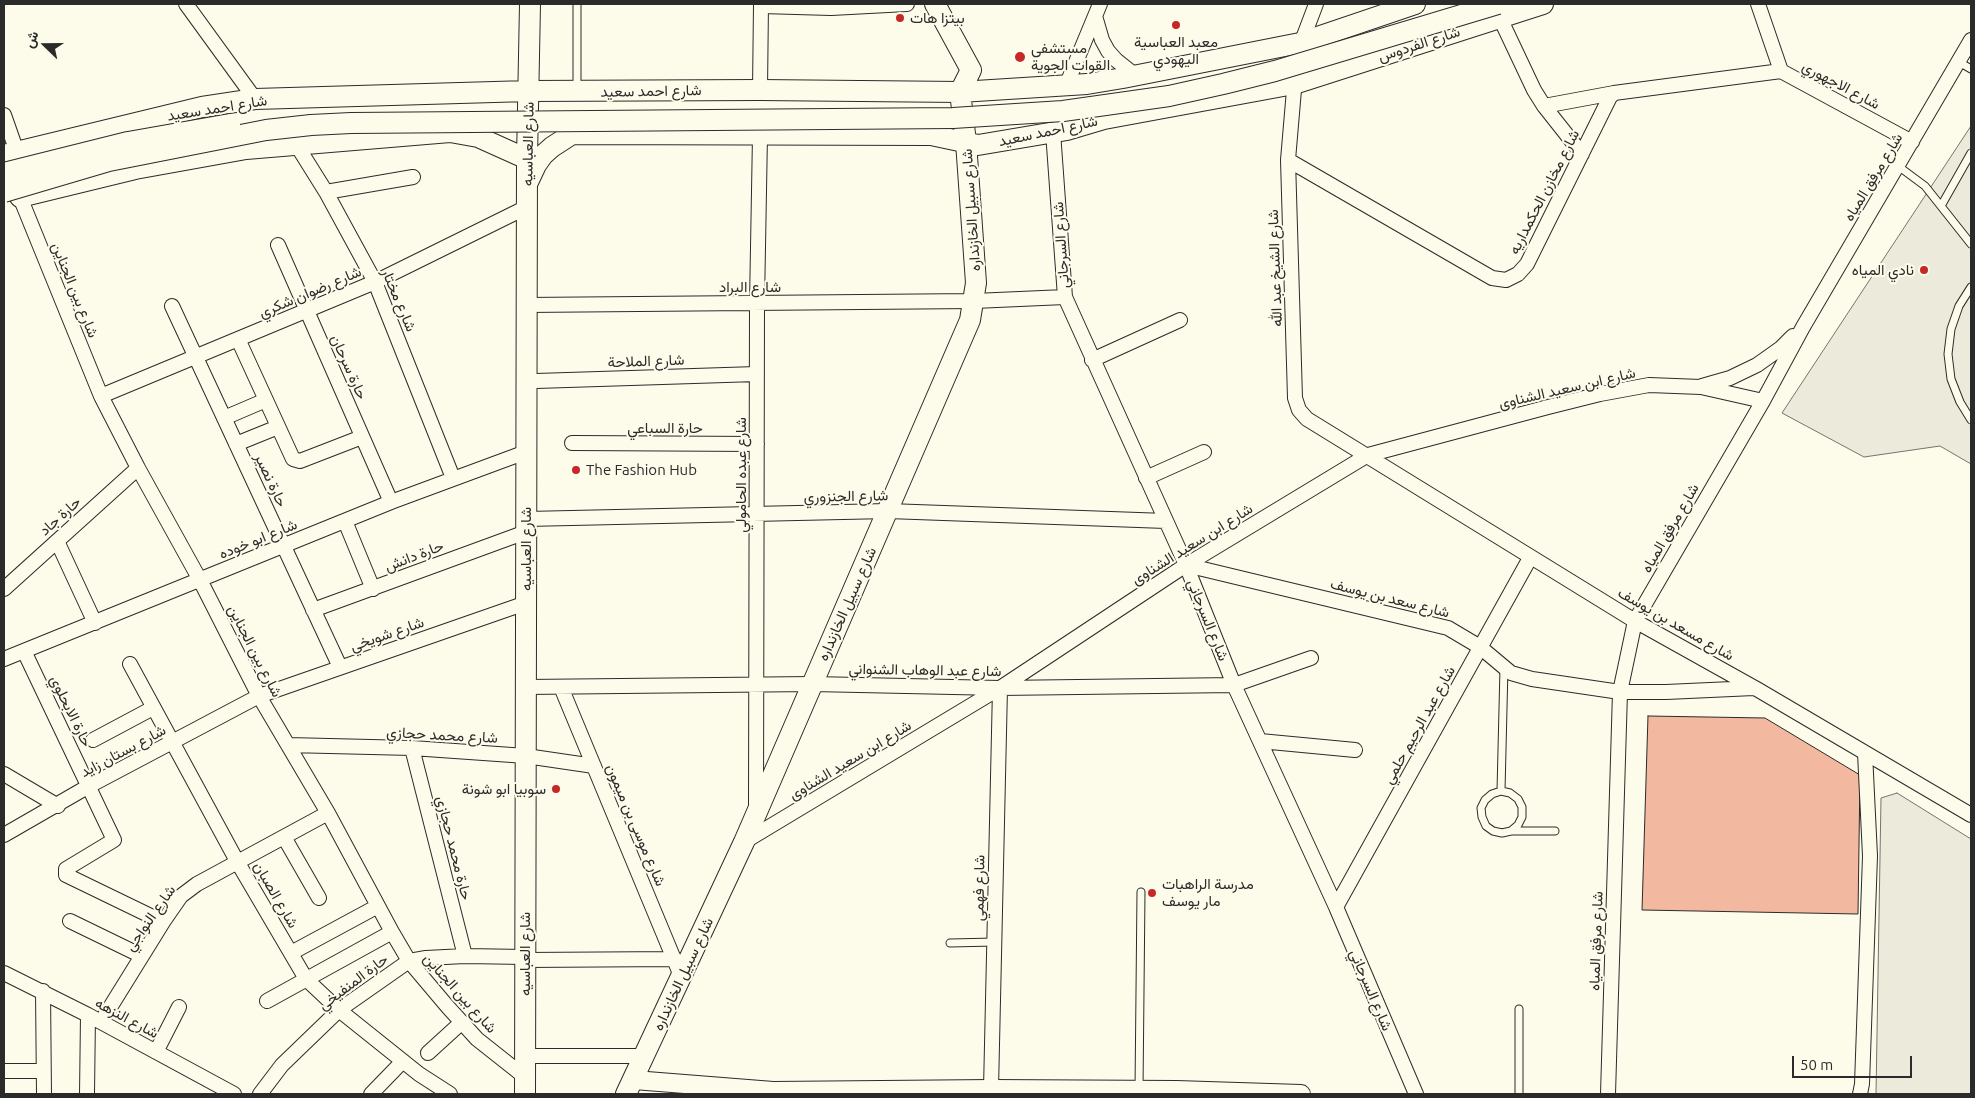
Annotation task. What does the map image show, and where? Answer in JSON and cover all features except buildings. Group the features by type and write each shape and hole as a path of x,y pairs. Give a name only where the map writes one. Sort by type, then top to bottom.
{"main road":[{"name":"شارع العباسيه","path":"525,1086 526,207 530,4"},
{"path":"935,4 971,70 960,92"},
{"path":"1300,43 1415,4"},
{"path":"4,173 109,146 176,132 310,116 363,114 954,110 1061,104 1115,98 1221,78 1274,65 1476,4"},
{"name":"شارع الفردوس","path":"1294,84 1499,11 1543,4"},
{"path":"14,197 109,161 266,130 310,125 953,118 1062,111 1169,96 1222,84 1499,11"},
{"name":"شارع احمد سعيد","path":"11,153 202,107 255,99 528,91 760,90 960,92 1066,86 1136,76 1300,43"},
{"name":"شارع احمد سعيد","path":"527,186 543,155 556,143 572,134 931,135 984,144 1067,130 1104,119 1294,84"},
{"name":"شارع سبيل الخازنداره","path":"630,1087 645,1056 678,968 744,842 970,320 976,283 966,142 960,92"},
{"path":"425,94 444,104 449,110 447,120 436,133"},
{"path":"14,197 186,159 296,144 436,133 450,132 478,137 527,159"},
{"path":"11,153 8,165 9,178 16,189 14,197"}],"street":[{"path":"186,4 255,99"},
{"path":"760,90 761,5 831,8 908,4"},
{"path":"1300,43 1316,4"},
{"path":"1544,106 1614,93 1781,71 1758,4"},
{"path":"1097,10 1102,40 1108,50 1121,64 1136,76"},
{"path":"1066,86 1097,10"},
{"path":"1499,11 1534,90 1544,106 1582,154"},
{"name":"شارع مرفق المياه","path":"1608,1094 1620,692 1635,621 1763,401 1803,327 1971,40"},
{"name":"شارع الشيخ عبد الله","path":"1300,43 1294,84 1288,160 1295,398 1299,410 1307,419 1368,455"},
{"name":"شارع الاجهوري","path":"1781,71 1912,142"},
{"name":"شارع مخازن الحكمداريه","path":"1288,160 1492,278 1506,280 1518,274 1527,264 1610,97 1614,93"},
{"path":"4,114 11,153"},
{"name":"شارع السرجاني","path":"1052,132 1065,297 1186,565 1234,685 1336,908 1416,1094"},
{"name":"شارع عبده الحامولي","path":"756,814 757,303 760,135"},
{"name":"شارع مختار","path":"296,144 326,192 375,282 453,478"},
{"path":"326,192 412,177"},
{"name":"شارع بين الجناين","path":"14,197 101,396 138,468 200,580 259,696 328,813 392,932 409,961 477,1039 525,1086"},
{"name":"شارع رضوان شكري","path":"101,396 375,282 526,207"},
{"name":"حارة سرحان","path":"278,245 391,502"},
{"name":"شارع البراد","path":"526,305 974,301 1065,297"},
{"name":"حارة نصير","path":"172,306 340,667"},
{"path":"1092,360 1180,320"},
{"name":"شارع ابن سعيد الشناوى","path":"1701,387 1730,378 1757,365 1781,348 1803,327"},
{"path":"238,339 293,459 300,461 362,436"},
{"name":"شارع الملاحة","path":"536,381 757,374"},
{"name":"شارع ابن سعيد الشناوى","path":"744,842 1000,688 1186,565 1368,455 1600,394 1649,385 1701,387 1763,401"},
{"path":"224,418 266,400"},
{"path":"236,444 278,428"},
{"name":"حارة السباعي","path":"572,443 757,444"},
{"name":"شارع ابو خوده","path":"4,659 284,547 345,520 526,452"},
{"path":"1146,478 1204,452"},
{"name":"شارع مسعد بن يوسف","path":"1368,455 1530,558 1635,621 1755,688 1971,815"},
{"name":"حارة جاد","path":"4,589 138,468"},
{"name":"شارع الجنزوري","path":"526,526 757,514 888,512 1166,521"},
{"path":"345,520 373,589"},
{"name":"حارة دانش","path":"313,610 373,589 526,526"},
{"path":"57,541 95,622"},
{"name":"شارع عبد الرحيم حلمي","path":"1336,908 1530,558"},
{"name":"شارع سعد بن يوسف","path":"1186,565 1448,628 1480,648 1511,673 1532,679 1620,692 1755,688"},
{"name":"شارع شويخي","path":"259,696 526,603"},
{"name":"حارة الابحلوي","path":"24,651 114,840 66,869 66,875 163,922"},
{"name":"شارع عبد الوهاب الشنواني","path":"526,687 812,684 1000,688 1234,685 1311,658"},
{"name":"شارع الصبان","path":"130,664 238,863 306,979 339,1010 403,1061 450,1094"},
{"name":"شارع موسى بن ميمون","path":"560,687 678,968"},
{"name":"شارع فهمي","path":"991,1089 1000,688"},
{"name":"شارع بستان زايد","path":"4,835 58,806 89,786 259,696"},
{"path":"93,740 153,708"},
{"path":"1260,741 1355,750"},
{"name":"شارع محمد حجازي","path":"288,745 412,748 526,756 594,766"},
{"name":"حارة محمد حجازي","path":"412,748 464,956"},
{"path":"1860,1094 1862,1084 1870,856 1865,753"},
{"path":"4,774 58,806"},
{"name":"شارع النواجي","path":"101,1022 181,896 197,884 328,813"},
{"path":"284,837 319,898"},
{"path":"291,953 378,906"},
{"path":"70,922 142,956"},
{"path":"267,1001 392,932"},
{"name":"حارة المنفيخي","path":"260,1094 282,1065 339,1010 409,961 464,956 678,968"},
{"name":"شارع النزهه","path":"4,973 43,991 234,1094"},
{"path":"43,991 44,1094"},
{"path":"156,1052 179,1007"},
{"path":"87,1094 88,1015"},
{"path":"428,1052 462,1022"},
{"path":"525,1056 645,1056"},
{"path":"372,1094 403,1061"},
{"path":"4,1071 43,1071"},
{"path":"630,1087 775,1093 991,1089 1301,1094"}],"lane":[{"path":"577,4 577,92"},
{"path":"1959,62 1971,69"},
{"path":"1941,206 1971,153"},
{"path":"1898,166 1925,186 1971,244"},
{"path":"1971,287 1956,314 1951,329 1948,354 1951,379 1960,402 1971,420"},
{"path":"1501,791 1504,667"},
{"path":"1511,831 1518,825 1522,817 1522,807 1518,799 1510,793 1501,791 1492,794 1485,800 1481,808 1482,818 1486,826 1493,831 1502,833 1511,831 1554,831"},
{"path":"1140,892 1140,1090"},
{"path":"950,943 994,942"},
{"path":"1519,1009 1519,1094"}],"shaded area":[{"name":"نادي المياه","path":"1971,126 1971,464 1940,446 1864,457 1782,413"},
{"path":"1897,793 1971,839 1971,1094 1876,1094 1881,798"}],"place":[{"name":"بيتزا هات","path":"900,18"},
{"name":"معبد العباسية اليهودي","path":"1176,25"},
{"name":"مستشفى القوات الجوية","path":"1020,57"},
{"name":"نادي المياه","path":"1924,270"},
{"name":"The Fashion Hub","path":"576,470"},
{"name":"سوبيا ابو شونة","path":"556,789"},
{"name":"مدرسة الراهبات مار يوسف","path":"1152,893"}]}
